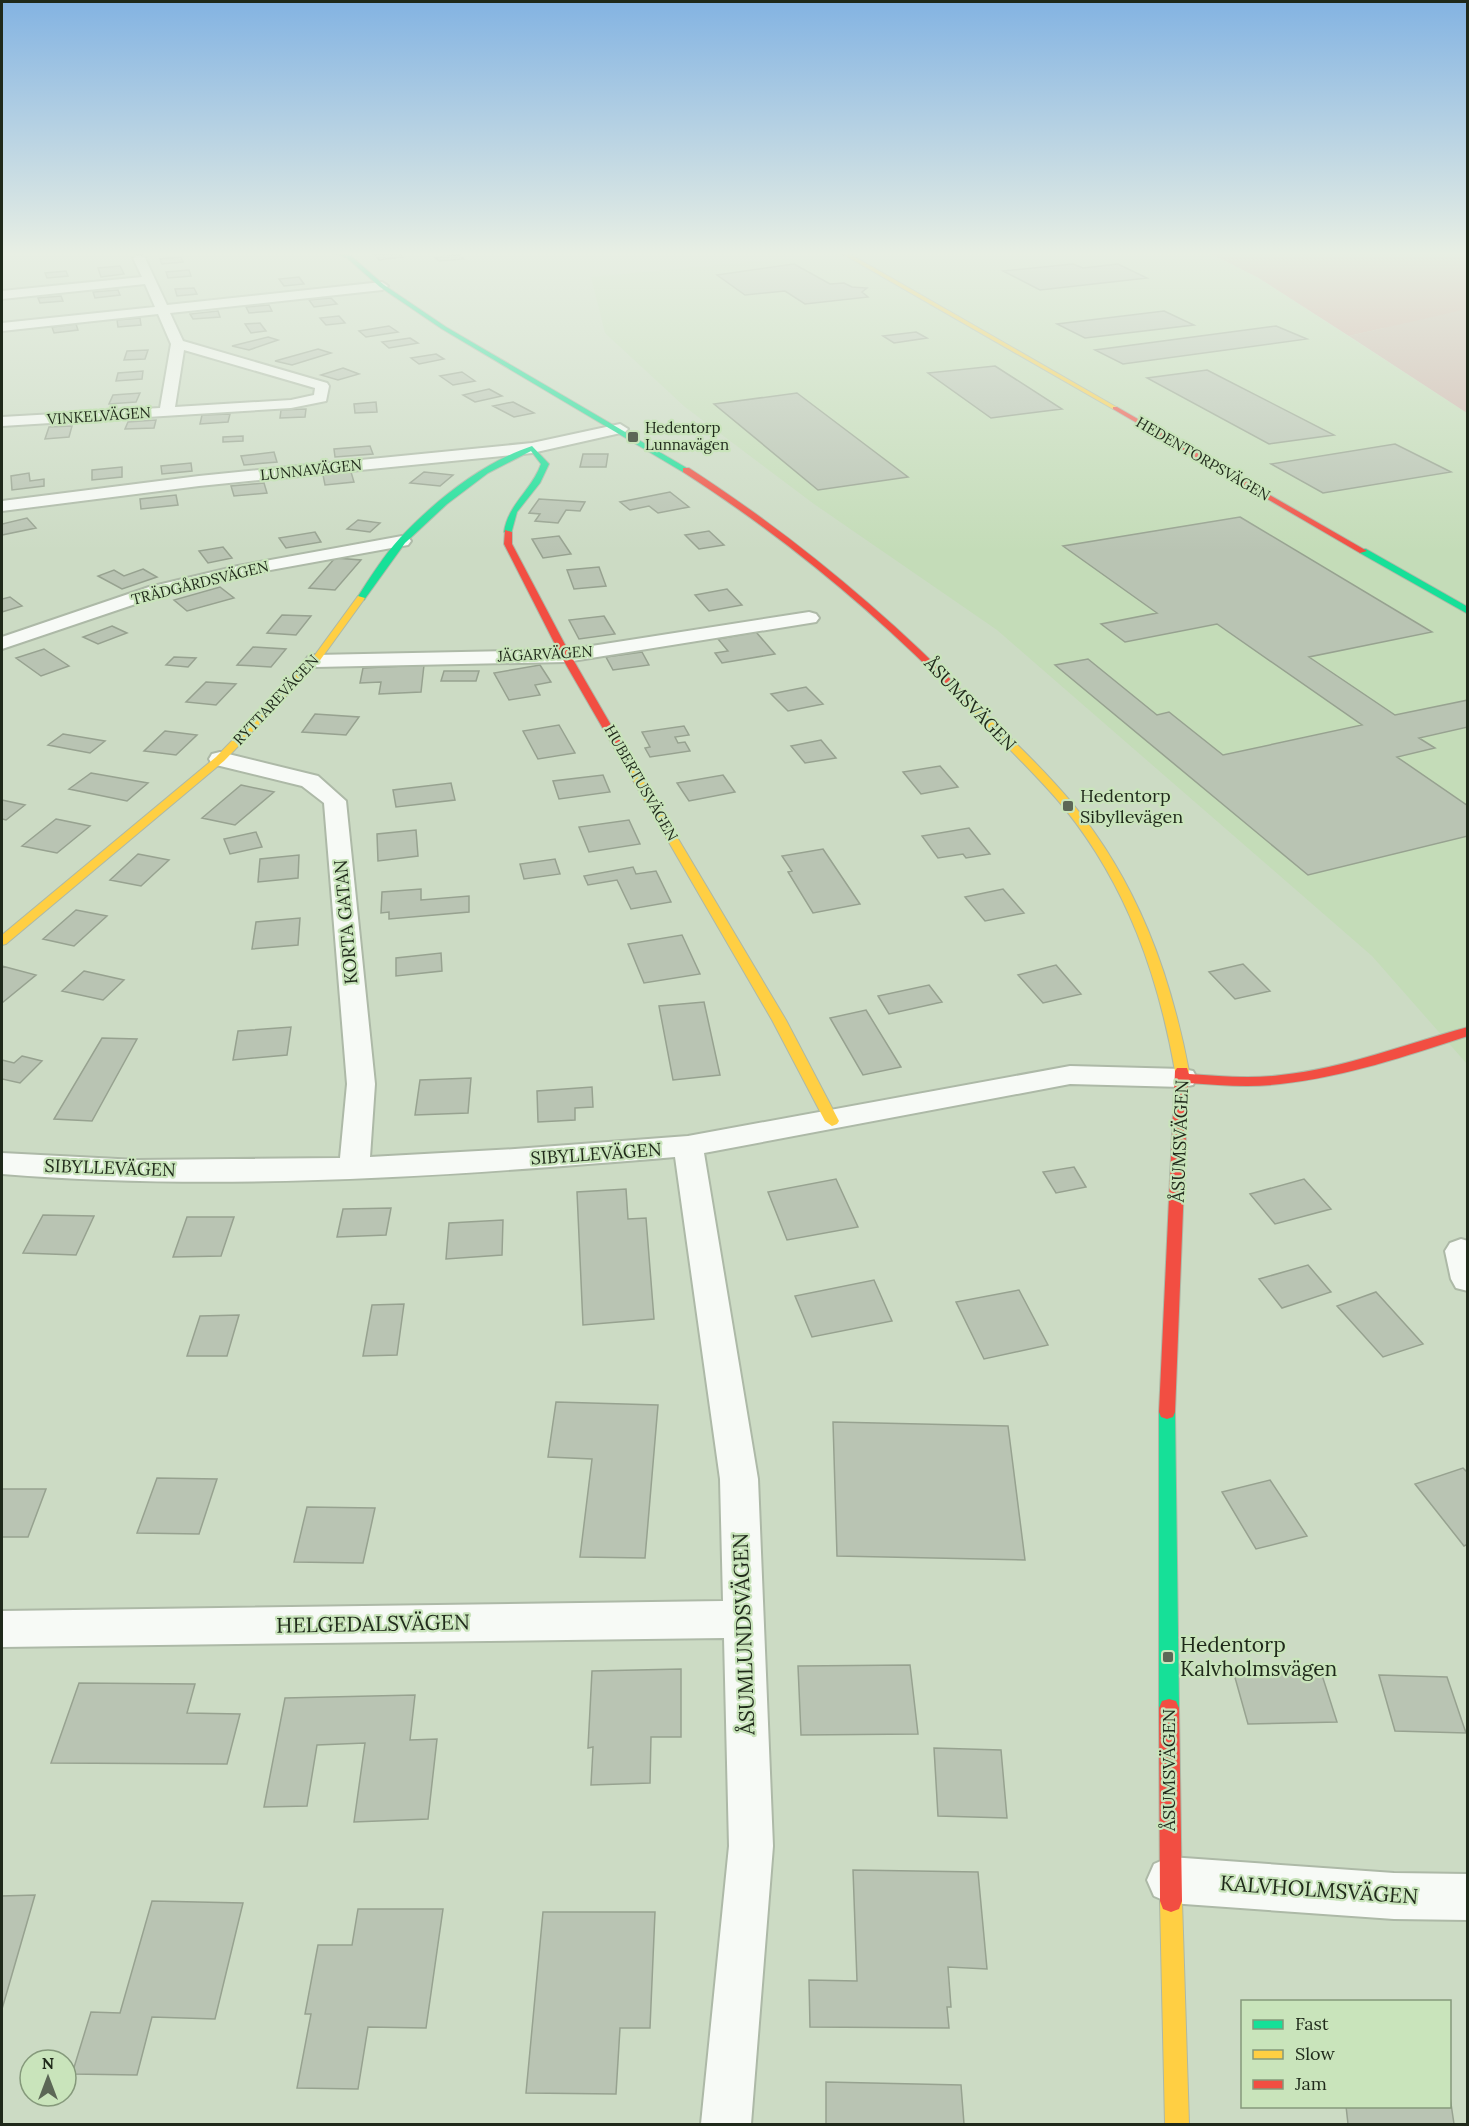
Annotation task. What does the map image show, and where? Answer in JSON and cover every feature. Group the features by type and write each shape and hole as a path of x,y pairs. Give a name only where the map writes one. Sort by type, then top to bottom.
{"street":[{"path":"167,411 177,352"},
{"name":"VINKELVÄGEN","path":"2,422 291,404 321,398 322,386 206,352"},
{"name":"ÅSUMSVÄGEN","path":"486,352 620,429 727,495 819,563 928,660 1068,806 1104,854 1146,931 1174,1020 1184,1078 1167,1419 1170,1880 1177,2124"},
{"name":"HEDENTORPSVÄGEN","path":"1017,352 1467,611"},
{"name":"LUNNAVÄGEN","path":"2,506 199,481 532,448 620,429"},
{"name":"RYTTAREVÄGEN","path":"2,941 220,759 315,661 402,541 444,502 485,471 532,448"},
{"name":"HUBERTUSVÄGEN","path":"532,448 545,464 544,477 511,512 507,527 508,544 566,657 779,1020 832,1121"},
{"name":"TRÄDGÅRDSVÄGEN","path":"2,643 177,586 238,571 402,541"},
{"name":"JÄGARVÄGEN","path":"315,661 566,657 808,618"},
{"name":"KORTA GATAN","path":"220,759 310,781 335,801 361,1084 354,1168"},
{"path":"1184,1078 1246,1082 1281,1080 1334,1071 1467,1031"},
{"name":"SIBYLLEVÄGEN","path":"2,1164 137,1171 354,1168 515,1160 688,1146 1070,1075 1184,1078"},
{"name":"ÅSUMLUNDSVÄGEN","path":"688,1146 739,1479 751,1846 726,2124"},
{"name":"HELGEDALSVÄGEN","path":"2,1629 744,1619"},
{"name":"KALVHOLMSVÄGEN","path":"1170,1880 1394,1896 1467,1898"}],"shaded area":[{"path":"626,352 1373,352 1467,413 1467,1064 1372,956 997,630 814,504 685,407"},
{"path":"1374,352 1467,352 1467,413"}],"building":[{"path":"127,352 147,352 145,359 124,360"},
{"path":"306,352 331,353 292,365 275,361"},
{"path":"1099,352 1210,352 1123,364"},
{"path":"436,354 444,359 419,364 411,358"},
{"path":"995,366 1062,409 991,418 928,373"},
{"path":"343,368 359,374 338,380 321,375"},
{"path":"1207,370 1334,435 1269,444 1147,378"},
{"path":"143,371 142,379 116,381 118,373"},
{"path":"462,372 475,381 453,385 440,376"},
{"path":"489,389 502,396 475,402 463,395"},
{"path":"140,393 136,402 109,404 113,395"},
{"path":"797,393 908,477 818,490 714,404"},
{"path":"376,402 377,412 355,413 354,404"},
{"path":"513,402 534,413 514,417 493,406"},
{"path":"306,409 305,417 280,418 281,410"},
{"path":"230,414 228,422 200,424 202,415"},
{"path":"156,420 154,428 125,429 128,422"},
{"path":"72,426 69,437 45,439 49,427"},
{"path":"243,436 243,441 223,442 223,437"},
{"path":"1395,444 1451,472 1323,493 1271,464"},
{"path":"370,446 373,454 335,457 334,449"},
{"path":"274,452 277,462 244,465 241,456"},
{"path":"583,454 608,454 606,467 580,467"},
{"path":"191,463 192,471 162,474 161,466"},
{"path":"122,467 122,477 92,480 92,470"},
{"path":"351,472 354,482 325,485 323,475"},
{"path":"424,472 453,475 440,486 410,483"},
{"path":"29,473 30,481 44,479 44,486 12,490 11,476"},
{"path":"264,483 267,493 234,496 231,486"},
{"path":"670,492 689,507 658,513 649,506 630,510 620,502"},
{"path":"176,495 178,505 141,509 140,499"},
{"path":"539,499 585,502 580,511 566,510 558,523 535,521 540,514 529,513"},
{"path":"1240,517 1432,632 1309,657 1395,715 1468,700 1468,727 1419,738 1435,748 1397,757 1468,806 1468,836 1308,875 1055,665 1088,659 1157,715 1169,712 1223,755 1362,725 1217,624 1125,642 1101,624 1157,613 1063,546"},
{"path":"27,518 36,528 2,535 2,524"},
{"path":"358,520 380,523 370,532 347,529"},
{"path":"709,531 724,545 699,549 685,535"},
{"path":"315,532 321,542 286,548 279,538"},
{"path":"559,536 571,554 543,558 532,539"},
{"path":"223,547 232,558 208,563 199,551"},
{"path":"335,558 361,560 335,590 309,588"},
{"path":"599,567 606,586 574,589 567,570"},
{"path":"143,569 157,577 122,589 98,576 114,570 124,576"},
{"path":"220,587 234,598 187,611 174,600"},
{"path":"727,589 742,605 709,611 695,595"},
{"path":"10,597 22,606 2,612 2,599"},
{"path":"282,615 311,616 296,635 267,633"},
{"path":"604,616 615,634 579,639 569,620"},
{"path":"112,626 127,633 98,644 83,637"},
{"path":"756,632 775,654 722,663 715,653 728,651 718,639"},
{"path":"253,647 286,649 271,667 237,665"},
{"path":"44,649 69,666 41,676 16,658"},
{"path":"642,652 649,665 613,670 606,657"},
{"path":"174,657 196,658 188,667 166,665"},
{"path":"424,665 421,692 379,694 381,682 360,683 363,668"},
{"path":"540,665 551,682 535,685 540,695 509,700 494,673"},
{"path":"444,671 479,671 476,681 441,681"},
{"path":"206,682 236,684 216,705 186,702"},
{"path":"806,687 823,704 788,711 771,694"},
{"path":"315,714 359,717 346,735 302,732"},
{"path":"559,725 575,753 538,759 523,731"},
{"path":"684,726 689,735 675,737 678,743 685,742 690,751 650,757 645,748 650,747 642,732"},
{"path":"165,731 197,735 176,755 144,751"},
{"path":"63,734 105,741 90,753 48,745"},
{"path":"821,740 836,758 805,763 791,746"},
{"path":"940,766 958,787 921,794 903,772"},
{"path":"91,773 148,783 127,801 69,789"},
{"path":"603,775 610,792 559,799 553,781"},
{"path":"723,775 735,792 689,801 677,783"},
{"path":"451,783 455,800 396,807 393,790"},
{"path":"241,785 274,792 235,825 202,818"},
{"path":"2,800 25,805 6,820 2,819"},
{"path":"56,819 90,826 57,853 22,846"},
{"path":"629,820 640,844 589,852 579,827"},
{"path":"969,828 990,854 966,858 963,854 938,858 922,836"},
{"path":"416,830 418,856 378,861 377,834"},
{"path":"256,832 262,847 230,854 224,839"},
{"path":"823,849 860,904 813,913 788,872 792,871 782,856"},
{"path":"138,854 169,860 141,886 110,880"},
{"path":"299,855 298,878 258,882 260,859"},
{"path":"555,859 560,874 524,879 520,864"},
{"path":"633,867 636,874 656,871 671,902 631,909 617,880 588,885 584,876"},
{"path":"421,889 421,900 469,896 469,912 389,919 389,912 381,913 382,892"},
{"path":"1003,889 1024,913 985,921 965,897"},
{"path":"76,910 107,916 74,946 43,939"},
{"path":"300,918 298,945 252,949 256,922"},
{"path":"682,935 700,974 644,983 628,944"},
{"path":"441,953 442,971 396,976 396,958"},
{"path":"1243,964 1270,991 1235,999 1209,972"},
{"path":"1056,965 1081,994 1043,1003 1018,975"},
{"path":"2,966 36,975 2,1003"},
{"path":"84,971 124,980 103,1000 62,991"},
{"path":"929,985 942,1002 889,1014 878,996"},
{"path":"704,1002 720,1075 673,1080 659,1006"},
{"path":"866,1010 901,1067 863,1075 830,1018"},
{"path":"291,1027 287,1055 233,1060 238,1031"},
{"path":"102,1038 137,1039 92,1121 54,1119"},
{"path":"22,1056 42,1061 20,1083 2,1079 2,1060 14,1063"},
{"path":"471,1078 468,1113 415,1115 420,1080"},
{"path":"592,1087 593,1107 575,1108 575,1120 538,1122 537,1091"},
{"path":"1074,1167 1086,1187 1056,1193 1043,1172"},
{"path":"836,1179 858,1227 787,1240 768,1192"},
{"path":"1304,1179 1331,1209 1275,1224 1250,1194"},
{"path":"626,1189 628,1219 646,1218 654,1319 583,1325 577,1192"},
{"path":"391,1208 386,1235 337,1237 343,1209"},
{"path":"43,1215 94,1216 76,1255 23,1253"},
{"path":"187,1217 234,1217 221,1256 173,1257"},
{"path":"503,1220 502,1255 446,1259 449,1223"},
{"path":"1308,1265 1331,1292 1282,1308 1259,1279"},
{"path":"874,1280 892,1321 812,1337 795,1296"},
{"path":"1019,1290 1048,1345 984,1359 956,1302"},
{"path":"1376,1292 1423,1344 1383,1357 1337,1306"},
{"path":"404,1304 397,1355 363,1356 372,1305"},
{"path":"239,1315 227,1356 187,1356 200,1316"},
{"path":"556,1402 658,1405 645,1558 580,1557 592,1459 548,1457"},
{"path":"833,1422 1008,1426 1025,1560 837,1556"},
{"path":"1463,1468 1468,1473 1468,1544 1464,1546 1415,1484"},
{"path":"157,1478 217,1479 199,1534 137,1533"},
{"path":"1270,1480 1307,1536 1256,1549 1222,1492"},
{"path":"2,1489 46,1489 28,1537 2,1537"},
{"path":"307,1507 375,1508 363,1563 294,1562"},
{"path":"910,1665 918,1734 801,1735 798,1666"},
{"path":"681,1669 681,1737 651,1737 650,1783 591,1785 593,1747 588,1748 592,1671"},
{"path":"1321,1672 1337,1722 1248,1724 1234,1674"},
{"path":"1379,1675 1447,1677 1466,1733 1395,1731"},
{"path":"79,1683 195,1684 187,1713 240,1714 227,1764 51,1763"},
{"path":"415,1695 410,1740 437,1739 428,1819 354,1822 365,1743 317,1745 307,1806 264,1807 285,1698"},
{"path":"934,1748 1001,1750 1007,1818 938,1816"},
{"path":"853,1870 978,1872 987,1969 948,1967 951,2007 947,2007 949,2028 810,2027 809,1980 857,1981"},
{"path":"35,1895 2,2009 2,1896"},
{"path":"152,1901 243,1903 215,2019 152,2017 137,2075 78,2074 78,2054 91,2012 120,2013"},
{"path":"358,1909 443,1909 426,2028 368,2027 358,2089 297,2088 311,2014 305,2014 318,1945 352,1945"},
{"path":"543,1912 655,1912 650,2028 620,2028 616,2094 526,2093"},
{"path":"826,2082 961,2085 964,2124 826,2124"},
{"path":"1451,2104 1454,2124 1348,2124 1346,2108 1451,2108"}],"traffic: fast":[{"path":"485,352 686,470"},
{"path":"361,598 402,541 444,502 485,471 532,448 545,464 536,483 513,512 508,532"},
{"path":"1363,551 1468,611"},
{"path":"1167,1412 1169,1708"}],"traffic: slow":[{"path":"1017,352 1115,408"},
{"path":"2,941 220,759 315,661 361,598"},
{"path":"967,701 1056,792 1091,835 1111,866 1143,930 1156,964 1167,999 1182,1071"},
{"path":"625,758 779,1020 832,1121"},
{"path":"1171,1901 1177,2124"}],"traffic: jam":[{"path":"1115,408 1363,551"},
{"path":"686,470 762,521 834,576 935,668 967,701"},
{"path":"508,532 508,544 566,656 625,758"},
{"path":"1183,1078 1256,1081 1304,1077 1375,1060 1468,1031"},
{"path":"1167,1412 1182,1071"},
{"path":"1169,1708 1171,1901"}],"place":[{"name":"Hedentorp Lunnavägen","path":"633,437"},
{"name":"Hedentorp Sibyllevägen","path":"1068,806"},
{"name":"Hedentorp Kalvholmsvägen","path":"1168,1657"}]}
